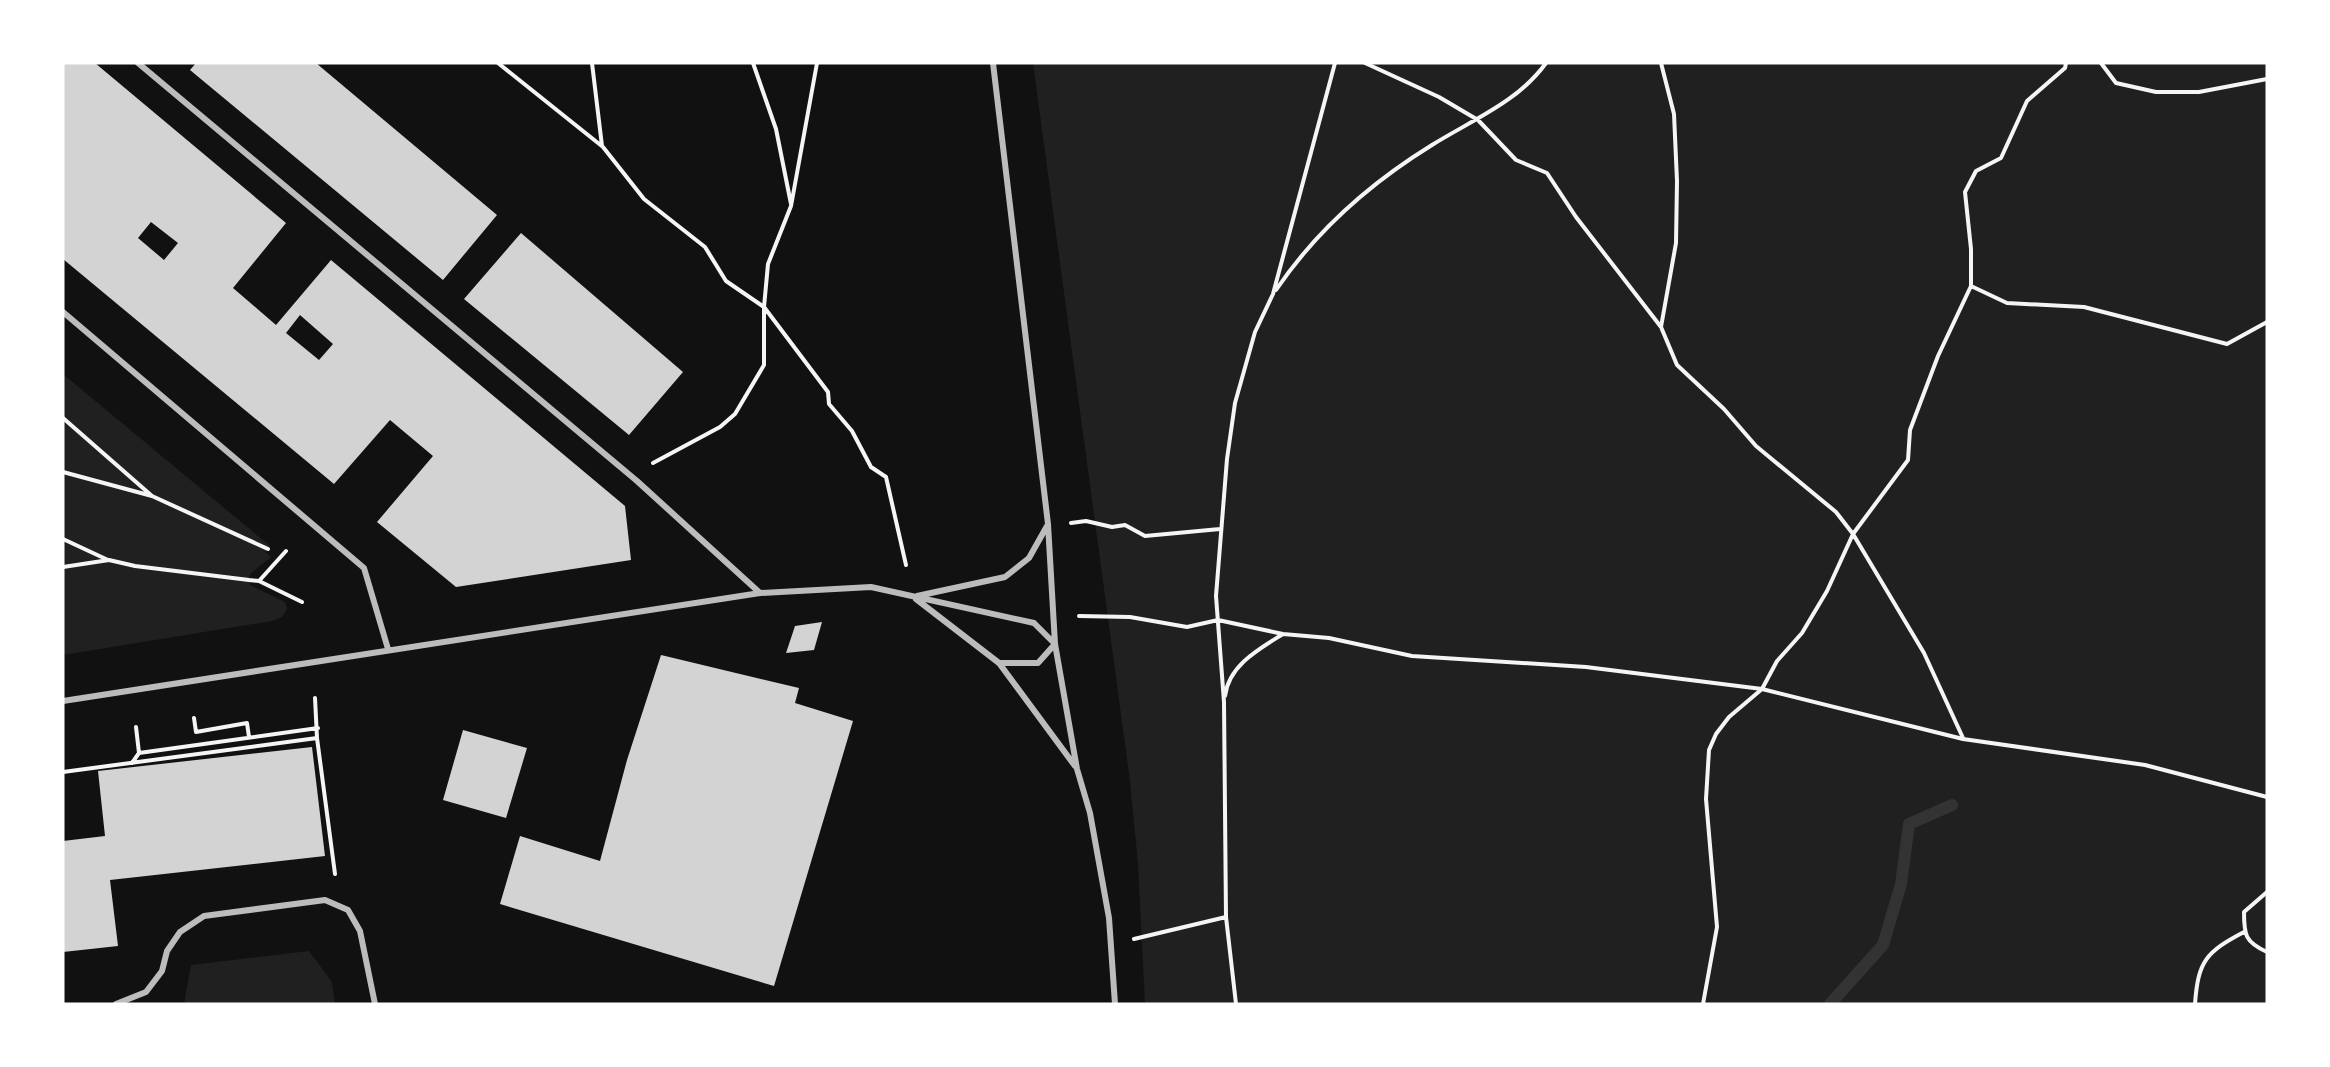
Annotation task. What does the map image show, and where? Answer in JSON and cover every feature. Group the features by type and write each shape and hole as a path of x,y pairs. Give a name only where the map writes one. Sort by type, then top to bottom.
{"street":[{"path":"138,63 637,481 760,593"},
{"path":"993,63 1048,524 1055,644 1077,769 1090,813 1109,918 1115,1004"},
{"path":"63,312 364,568 388,649"},
{"path":"914,597 1005,577 1029,558 1048,524"},
{"path":"63,701 760,593 871,587 1034,623 1055,644"},
{"path":"914,597 999,663 1077,769"},
{"path":"999,663 1038,663 1055,644"},
{"path":"116,1004 146,992 162,971 167,951 180,932 204,916 325,900 348,910 360,931 375,1004"}],"path":[{"path":"498,63 603,147 644,199 705,247 726,281 764,307 828,392 829,404 852,430 871,467 886,477 898,520 906,565"},
{"path":"592,63 603,147"},
{"path":"753,63 776,129 791,206"},
{"path":"653,463 720,427 735,414 764,365 764,307 768,264 791,206 817,63"},
{"path":"1273,294 1335,63"},
{"path":"1365,63 1439,97 1478,120 1516,160 1547,173 1576,217 1661,327 1677,365 1724,409 1756,446 1836,512 1853,534 1923,653 1964,739"},
{"path":"1236,1004 1226,917 1224,702 1218,649 1216,596 1220,529 1235,403 1255,332 1273,294 1295,262 1350,206 1410,159 1478,120 1535,78 1546,63"},
{"path":"1661,63 1674,114 1677,180 1676,243 1661,327"},
{"path":"1703,1004 1717,927 1706,800 1709,750 1716,734 1729,717 1762,689 1777,661 1802,633 1827,591 1853,534 1908,460 1910,430 1938,356 1971,286 1971,249 1965,192 1976,171 2001,158 2027,101 2065,68 2066,63"},
{"path":"2101,63 2116,83 2156,92 2199,92 2267,79"},
{"path":"1971,286 2007,303 2084,307 2228,344 2267,322"},
{"path":"63,418 152,496"},
{"path":"63,472 152,496 268,549"},
{"path":"1070,523 1086,521 1112,527 1125,525 1145,536 1220,529"},
{"path":"63,539 109,560 135,566 260,581 302,602"},
{"path":"260,581 286,551"},
{"path":"63,567 109,560"},
{"path":"1079,616 1130,617 1188,627 1218,620 1283,634 1329,638 1412,656 1586,667 1762,689 1964,739 2145,765 2267,797"},
{"path":"1224,702 1226,685 1244,659 1283,634"},
{"path":"315,698 317,738 335,874"},
{"path":"194,718 196,732 247,723 249,737"},
{"path":"131,764 139,753 136,727"},
{"path":"139,753 318,728"},
{"path":"63,772 317,738"},
{"path":"2267,892 2244,912 2244,932 2253,945 2267,952"},
{"path":"1134,939 1226,917"},
{"path":"2195,1004 2197,974 2217,946 2244,932"}],"shaded area":[{"path":"1033,63 2267,63 2267,1004 1145,1004 1138,864 1130,781"},
{"path":"63,374 270,546 265,552 271,557 250,574 250,585 285,602 287,609 282,617 272,621 63,655"},
{"path":"309,951 332,982 335,1004 184,1004 191,965"}],"building":[{"path":"63,63 95,63 286,223 233,288 276,325 331,260 625,506 631,560 456,587 377,522 433,456 390,420 334,484 63,259","holes":["151,222 178,243 164,260 138,238","300,315 333,344 319,360 286,333"]},
{"path":"196,63 316,63 497,215 443,280 190,70"},
{"path":"521,233 683,372 629,435 464,299"},
{"path":"822,622 814,650 786,653 795,626"},
{"path":"661,655 799,688 795,703 853,721 774,986 500,904 520,836 600,861 627,760"},
{"path":"463,730 527,748 506,818 443,800"},
{"path":"312,747 325,856 110,880 118,946 63,952 63,841 105,836 98,771"}],"waterway":[{"path":"1830,1004 1883,945 1901,884 1909,824 1952,805"}]}
